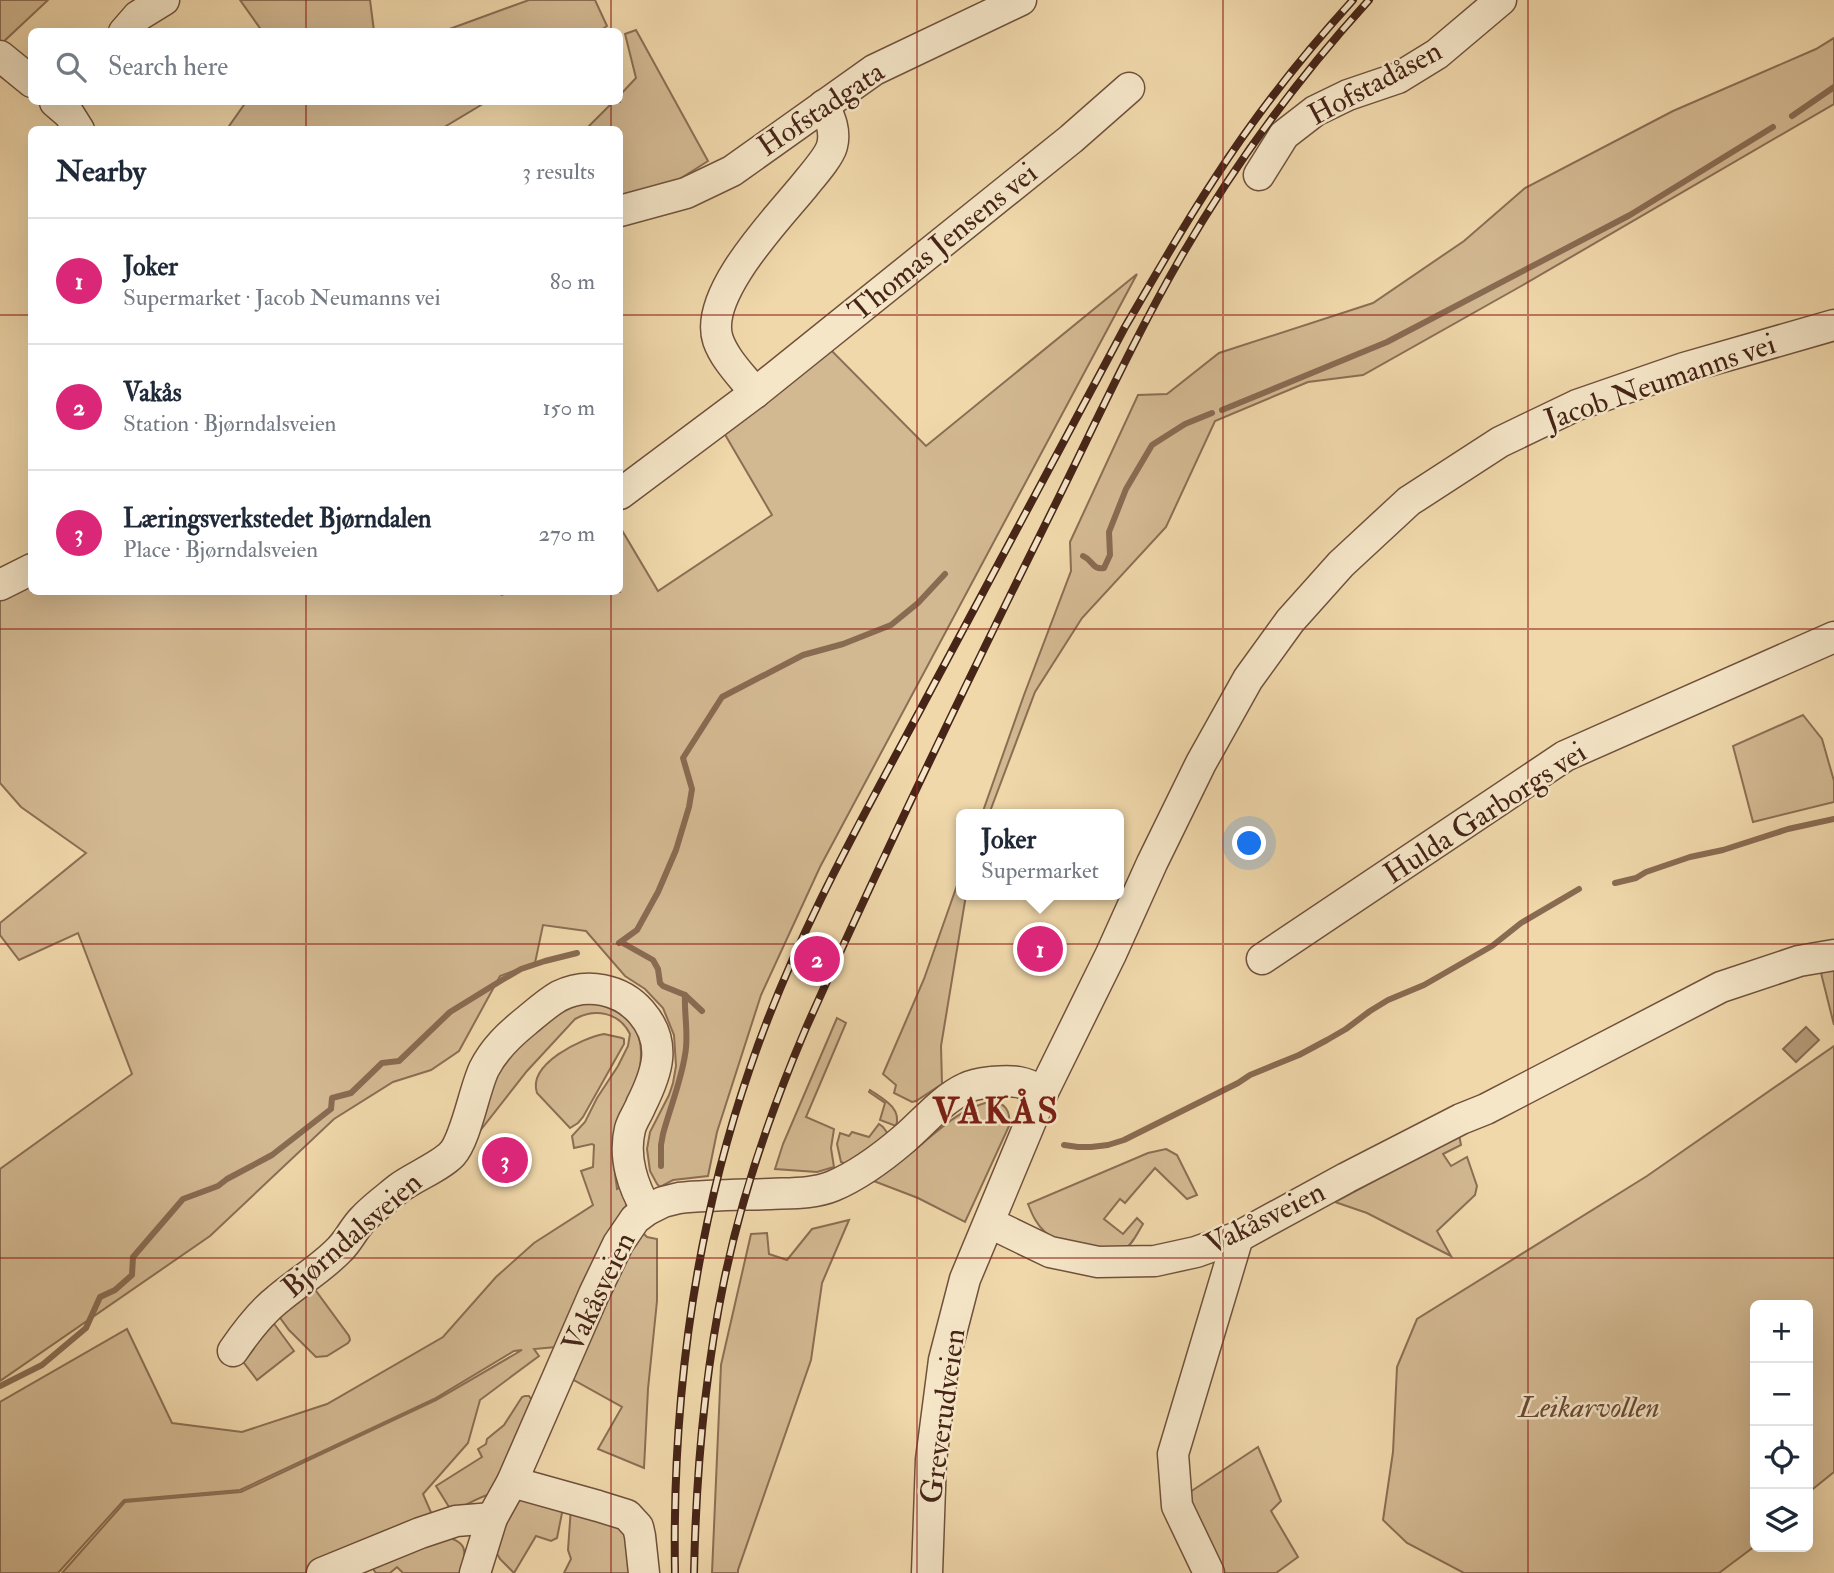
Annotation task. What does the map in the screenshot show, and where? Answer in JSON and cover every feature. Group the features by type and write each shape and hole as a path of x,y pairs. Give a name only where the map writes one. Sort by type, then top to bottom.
{"street":[{"path":"128,28 138,16 164,0"},
{"name":"Hofstadgata","path":"623,210 686,192 732,171 874,69 1021,0"},
{"name":"Hofstadåsen","path":"1259,175 1284,135 1315,111 1348,95 1398,78 1437,54 1501,0"},
{"path":"0,56 28,79"},
{"name":"Thomas Jensens vei","path":"623,492 755,393 1071,139 1129,88"},
{"path":"755,393 724,354 717,338 716,318 723,294 746,257 816,171 832,146 833,124 824,105"},
{"name":"Jacob Neumanns vei","path":"1043,1092 1201,763 1248,679 1290,621 1341,564 1409,501 1500,442 1577,405 1684,368 1834,325"},
{"path":"0,584 28,571"},
{"name":"Hulda Garborgs vei","path":"1262,959 1565,756 1834,637"},
{"name":"Vakåsveien","path":"990,1223 1050,1252 1098,1262 1155,1261 1196,1252 1238,1237 1346,1178 1498,1103 1721,987 1799,961 1834,955"},
{"name":"Bjørndalsveien","path":"233,1351 266,1309 340,1249 364,1217 401,1187 453,1154 460,1142 484,1069 495,1051 508,1036 542,1008 571,991 604,989 628,999 652,1028 657,1042 658,1059 653,1080 630,1128 628,1149 630,1170 637,1193 647,1210"},
{"name":"Vakåsveien","path":"475,1573 492,1518 512,1482 594,1294 618,1244 635,1219 663,1202 678,1198 812,1191 832,1186 879,1159 965,1088 1011,1080 1027,1083 1043,1092"},
{"path":"990,1223 1043,1092"},
{"name":"Greverudveien","path":"927,1573 931,1460 944,1360 965,1279 990,1223"},
{"path":"1209,1573 1177,1506 1173,1454 1238,1237"},
{"path":"512,1482 627,1515 638,1527 644,1573"},
{"path":"321,1573 456,1521 492,1518"}],"green space":[{"path":"0,0 48,0 1,44"},
{"path":"240,0 370,0 374,28 260,28"},
{"path":"529,0 595,0 607,26 604,28 452,28"},
{"path":"636,30 708,161 675,182 623,197 623,126 589,126 610,105 623,105 623,92 636,78 625,34"},
{"path":"1834,38 1834,104 1363,375 1308,382 1215,421 1166,527 1082,618 1035,692 991,809 984,809 1071,571 1070,542 1138,395 1167,394 1219,353 1373,303 1464,241 1525,188 1673,111 1816,49"},
{"path":"244,105 481,105 446,126 229,126"},
{"path":"1137,274 820,867 761,995 717,1132 708,1176 673,1180 660,1187 650,1171 647,1149 650,1132 669,1095 676,1066 674,1035 663,1008 645,989 625,976 586,931 543,925 535,963 500,976 459,1051 431,1070 393,1082 334,1119 210,1236 0,1381 0,1169 132,1074 78,933 19,960 0,935 0,923 86,853 21,807 0,783 0,590 28,575 28,595 623,595 623,532 658,591 772,515 720,426 826,345 926,446"},
{"path":"1803,715 1822,739 1834,781 1834,802 1753,822 1733,746"},
{"path":"956,888 956,900 965,900 941,1046 942,1084 912,1102 894,1093 896,1085 883,1074 924,979"},
{"path":"1834,962 1834,1025 1819,965"},
{"path":"589,1002 617,1012 633,1026 640,1044 640,1065 614,1161 617,1189 623,1186 626,1207 556,1347 534,1349 539,1356 480,1400 468,1443 423,1494 433,1517 305,1573 62,1573 125,1502 241,1492 436,1400 522,1350 514,1351 434,1399 240,1490 124,1500 58,1573 0,1573 0,1402 127,1329 172,1423 242,1432 327,1404 443,1337 496,1277 534,1243 593,1205 581,1171 593,1167 594,1145 574,1148 572,1136 585,1122 628,1046 630,1034 620,1021 598,1013 575,1019 527,1071 476,1136 492,1086 502,1066 522,1042 547,1021 575,1006"},
{"path":"837,1018 846,1023 806,1117 834,1129 831,1148 834,1167 817,1172 775,1169 783,1144"},
{"path":"604,1034 624,1039 624,1044 583,1117 570,1128 537,1093 536,1082 540,1072 558,1054 594,1036"},
{"name":"Leikarvollen","path":"1834,1046 1834,1472 1813,1489 1813,1300 1750,1300 1750,1550 1719,1573 1464,1573 1407,1543 1383,1520 1393,1452 1397,1367 1417,1319 1647,1176"},
{"path":"870,1090 894,1109 896,1126 880,1120 885,1103 869,1092"},
{"path":"989,1102 999,1103 1006,1108 1009,1126 965,1222 918,1198 871,1180 907,1156 957,1116"},
{"path":"879,1124 888,1134 846,1164 841,1162 837,1144 840,1133 849,1136 852,1132 869,1137"},
{"path":"1459,1135 1461,1145 1443,1154 1451,1166 1467,1157 1477,1186 1475,1195 1437,1231 1451,1256 1367,1213 1335,1202"},
{"path":"1166,1149 1177,1155 1197,1195 1187,1199 1155,1168 1125,1203 1120,1199 1104,1219 1123,1234 1137,1218 1143,1224 1132,1242 1123,1250 1096,1250 1051,1236 1039,1226 1028,1204 1148,1153"},
{"path":"849,1220 822,1283 811,1360 738,1573 712,1573 721,1365 751,1234 767,1233 769,1254 787,1260 812,1229"},
{"path":"642,1232 647,1237 657,1239 657,1301 648,1389 644,1468 598,1449 622,1407 572,1379 630,1245"},
{"path":"308,1289 316,1291 349,1336 348,1343 327,1356 316,1357 278,1315"},
{"path":"272,1321 294,1351 257,1380 241,1359"},
{"path":"525,1396 531,1399 531,1405 493,1493 455,1510 449,1507 436,1486 482,1457 478,1449 504,1425"},
{"path":"1258,1447 1281,1501 1271,1511 1298,1557 1276,1573 1221,1573 1184,1496"},
{"path":"514,1497 561,1504 562,1513 557,1538 551,1541 536,1536 514,1573 495,1550"},
{"path":"571,1507 630,1525 637,1573 564,1573 571,1559 568,1550"},
{"path":"442,1536 461,1544 464,1559 461,1573 403,1573 397,1567 390,1573 376,1573 370,1565"}],"shaded area":[{"path":"1806,1027 1819,1040 1796,1062 1783,1049"}],"waterway":[{"path":"1792,116 1834,87"},
{"path":"1222,410 1387,342 1630,215 1773,127"},
{"path":"1083,556 1097,568 1104,568 1110,555 1109,532 1126,489 1152,445 1185,424 1212,413"},
{"path":"619,943 637,930 658,892 676,850 692,789 683,758 722,697 803,655 843,644 891,625 918,603 945,574"},
{"path":"1615,883 1636,878 1690,857 1834,819"},
{"path":"1064,1145 1091,1147 1124,1140 1250,1075 1299,1055 1346,1029 1388,1000 1424,985 1492,946 1521,923 1579,889"},
{"path":"621,942 653,960 663,986 685,995 686,1048 681,1075 663,1134 661,1166"},
{"path":"0,1386 42,1365 86,1328 100,1297 115,1290 132,1275 133,1257 183,1199 218,1186 272,1155 331,1109 332,1098 351,1093 382,1063 399,1061 450,1012 521,969 577,953"},
{"path":"685,995 702,1011"}],"railway":[{"path":"675,1573 675,1509 683,1381 701,1254 731,1129 750,1068 785,977 849,844 1125,327 1190,217 1245,134 1297,65 1353,0"},
{"path":"694,1573 702,1426 724,1281 739,1216 759,1153 806,1028 954,710 1163,289 1201,223 1268,123 1317,60 1369,0"}],"place":[{"name":"Joker","path":"1040,949"},
{"name":"Vakås","path":"817,959"},
{"name":"Læringsverkstedet Bjørndalen","path":"505,1160"}],"district":[{"name":"VAKÅS","path":"996,1111"}]}
